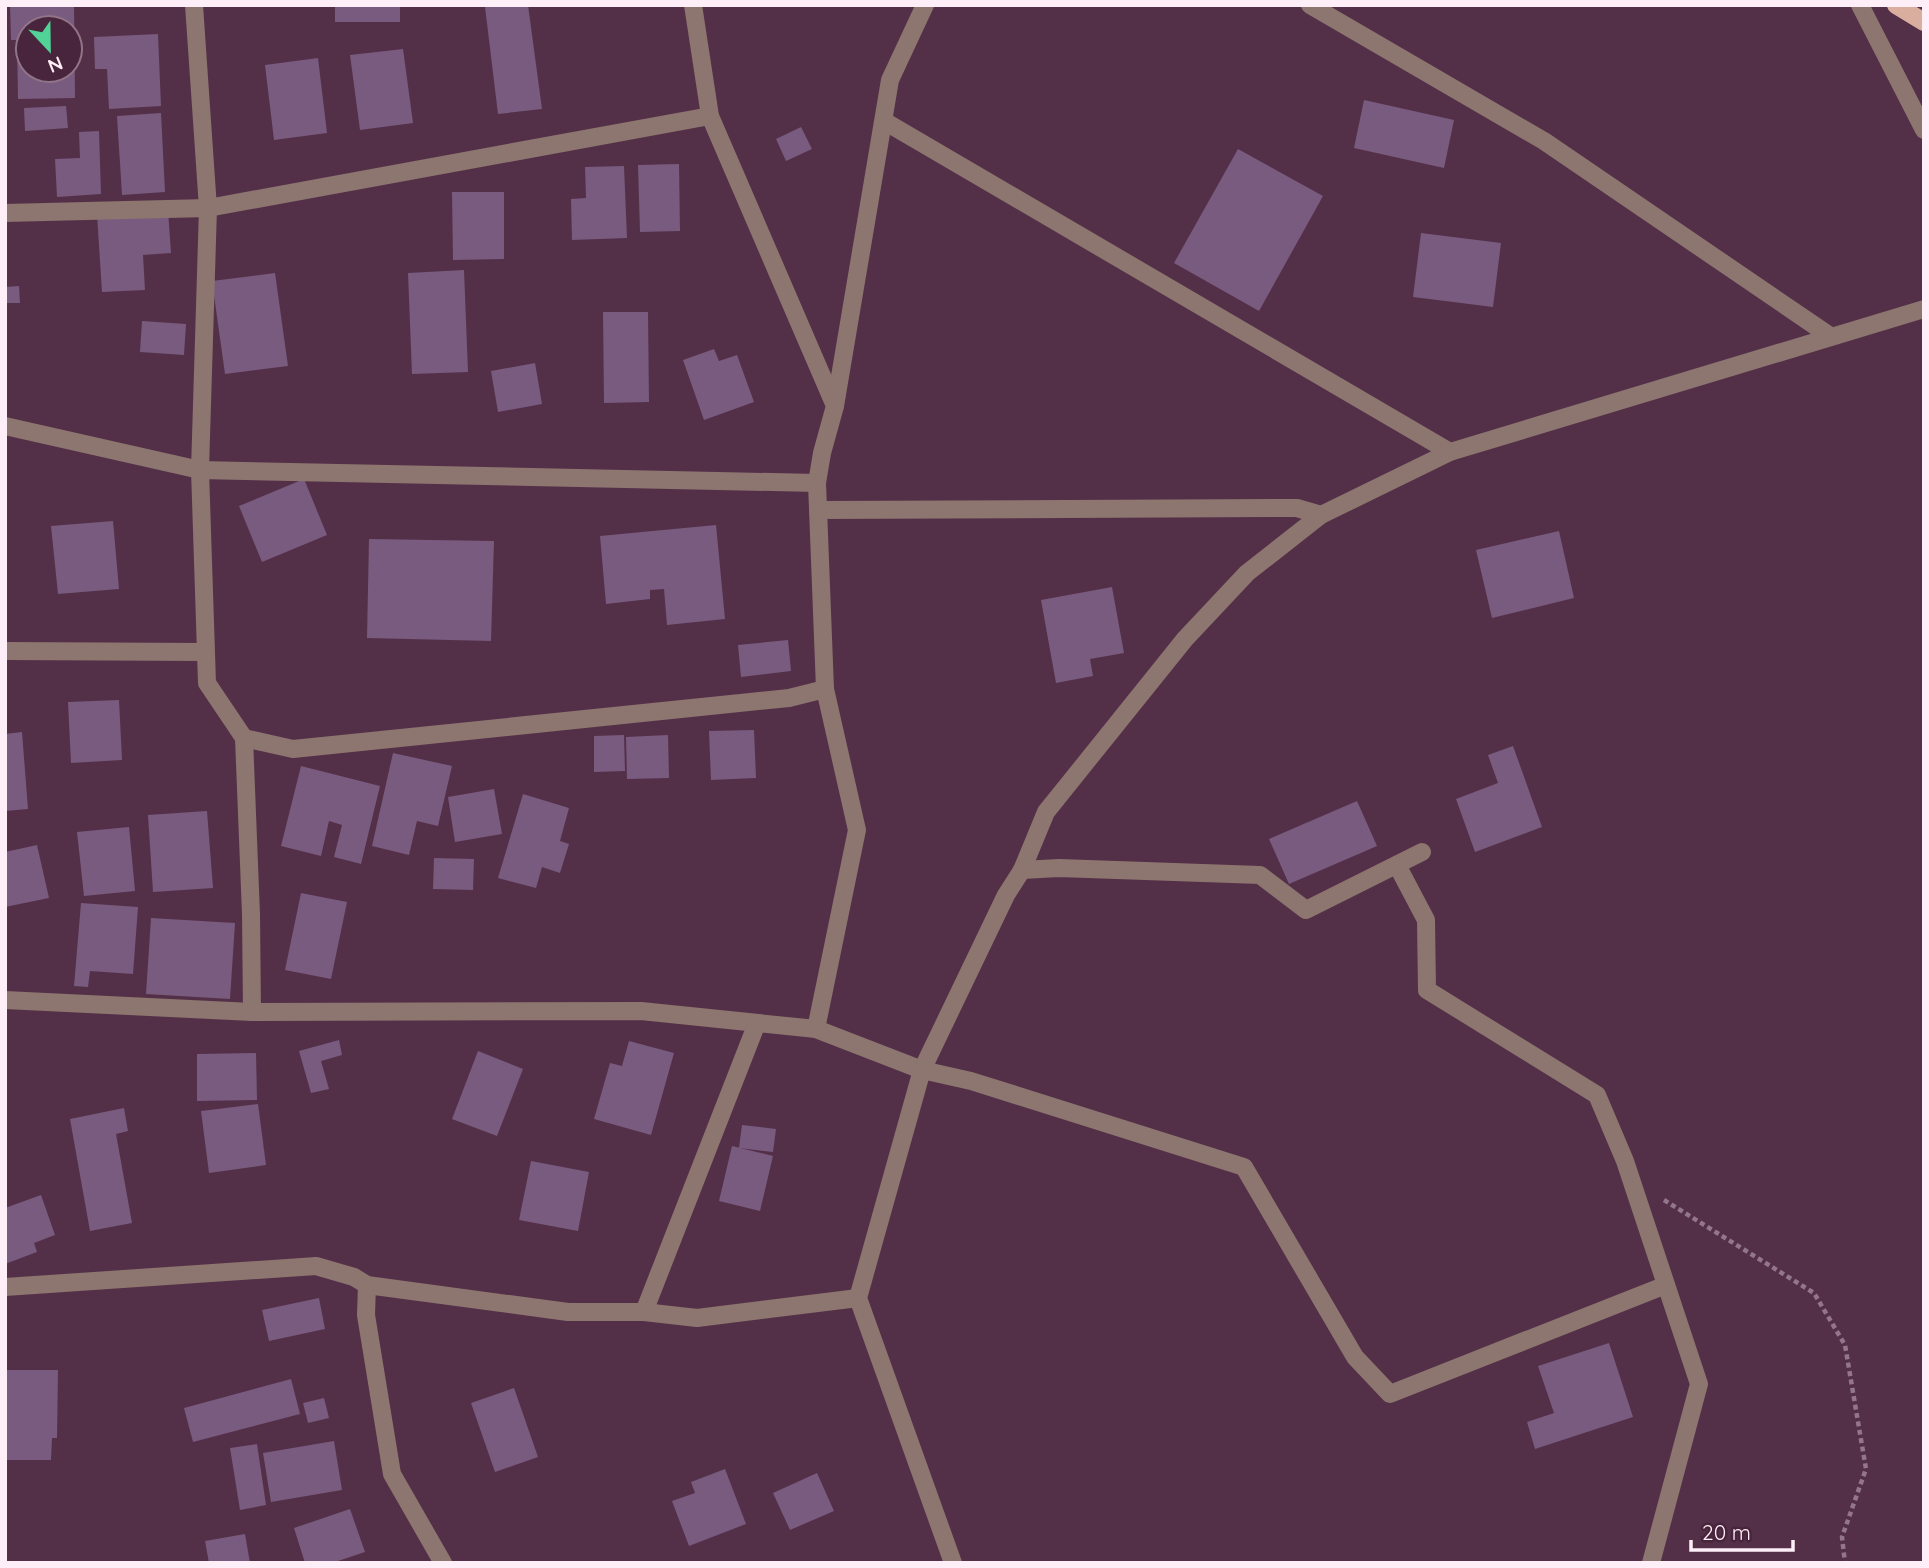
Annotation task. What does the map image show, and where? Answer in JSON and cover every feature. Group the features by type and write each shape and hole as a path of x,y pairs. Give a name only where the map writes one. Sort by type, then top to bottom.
{"main road":[{"path":"1896,5 1924,22"}],"street":[{"path":"194,5 208,208 200,470 205,652 207,682 244,738 252,1012"},
{"path":"693,5 709,116 835,406"},
{"path":"816,1029 857,830 825,689 817,484 835,406 891,80 925,5"},
{"path":"1310,5 1544,141 1830,336"},
{"path":"1860,5 1924,130"},
{"path":"5,213 208,208 709,116"},
{"path":"884,121 1450,452"},
{"path":"953,1563 858,1298 922,1070 1006,895 1022,870 1046,812 1185,639 1247,573 1321,515 1450,452 1924,309"},
{"path":"5,426 200,470 817,484"},
{"path":"818,510 1297,508 1321,515"},
{"path":"5,651 205,652"},
{"path":"244,738 293,749 789,698 825,689"},
{"path":"1022,870 1059,868 1260,875 1306,910 1422,852"},
{"path":"1397,865 1426,920 1427,990 1597,1095 1625,1161 1699,1384 1651,1563"},
{"path":"5,1000 252,1012 641,1011 816,1029 922,1070 971,1081 1244,1167 1355,1357 1390,1394 1666,1284"},
{"path":"644,1312 757,1023"},
{"path":"5,1287 316,1266 354,1277 367,1285 568,1312 644,1312 698,1318 858,1298"},
{"path":"367,1285 366,1315 392,1474 443,1563"}],"path":[{"path":"1631,1179 1814,1293 1845,1345 1866,1469 1842,1537 1844,1563"}],"building":[{"path":"10,5 74,5 74,14 14,14 14,40 11,40"},
{"path":"335,5 400,5 400,22 335,22"},
{"path":"528,5 542,109 498,114 485,7"},
{"path":"158,34 161,106 109,109 107,69 95,69 94,37"},
{"path":"403,49 413,123 360,130 350,55"},
{"path":"318,58 327,133 274,140 265,65"},
{"path":"18,84 75,84 75,98 18,99"},
{"path":"1364,100 1454,120 1444,168 1354,148"},
{"path":"66,106 68,128 25,131 24,108"},
{"path":"161,113 165,192 122,195 117,116"},
{"path":"801,127 812,149 786,161 776,139"},
{"path":"99,131 101,194 57,197 55,159 80,158 79,132"},
{"path":"1238,149 1323,196 1259,311 1174,263"},
{"path":"679,164 680,231 640,232 638,165"},
{"path":"624,166 627,238 572,240 571,199 586,198 585,167"},
{"path":"452,192 504,192 504,259 453,260"},
{"path":"168,210 171,253 143,255 145,290 102,292 97,214"},
{"path":"1421,233 1501,243 1493,307 1413,297"},
{"path":"464,270 468,372 412,374 408,273"},
{"path":"275,273 288,366 225,374 212,281"},
{"path":"19,286 20,303 5,303 5,287"},
{"path":"603,312 648,312 649,402 604,403"},
{"path":"142,321 186,324 184,355 140,352"},
{"path":"714,349 719,361 737,355 754,402 704,420 683,360"},
{"path":"535,363 542,404 498,412 491,371"},
{"path":"304,479 327,535 262,562 239,506"},
{"path":"113,521 119,589 58,594 51,526"},
{"path":"716,525 725,619 667,625 664,589 650,590 650,599 606,604 600,536"},
{"path":"1559,531 1574,598 1492,618 1476,550"},
{"path":"369,539 494,541 491,641 367,638"},
{"path":"1112,587 1124,653 1090,659 1093,676 1056,683 1041,600"},
{"path":"788,640 791,671 741,677 738,645"},
{"path":"119,700 122,760 71,763 68,702"},
{"path":"754,730 756,778 711,780 709,731"},
{"path":"22,732 28,809 5,811 5,734"},
{"path":"624,735 625,771 594,772 594,736"},
{"path":"668,735 669,778 627,779 626,737"},
{"path":"1513,746 1542,827 1475,852 1456,799 1498,783 1488,755"},
{"path":"393,753 452,766 438,826 417,821 409,855 372,846"},
{"path":"301,766 380,786 361,864 334,857 342,825 329,821 321,856 281,846"},
{"path":"494,789 502,834 455,842 448,797"},
{"path":"523,794 569,808 560,841 569,844 560,873 542,867 536,888 498,878"},
{"path":"1357,801 1377,846 1289,884 1269,839"},
{"path":"207,811 213,888 153,892 148,815"},
{"path":"129,827 135,891 84,896 77,832"},
{"path":"37,845 49,898 5,907 5,852"},
{"path":"434,858 474,859 473,890 433,889"},
{"path":"301,893 347,902 331,979 285,970"},
{"path":"81,903 138,907 133,974 90,971 88,987 74,986"},
{"path":"151,918 235,923 230,999 146,994"},
{"path":"339,1040 342,1055 321,1061 329,1089 311,1093 299,1051"},
{"path":"629,1041 674,1053 651,1135 594,1119 610,1063 622,1066"},
{"path":"478,1051 523,1069 497,1136 452,1119"},
{"path":"256,1053 257,1100 197,1101 197,1054"},
{"path":"258,1104 266,1165 209,1173 201,1111"},
{"path":"124,1108 128,1131 116,1134 132,1223 90,1231 70,1119"},
{"path":"742,1125 776,1129 773,1152 739,1148"},
{"path":"732,1146 773,1156 760,1211 719,1201"},
{"path":"531,1161 589,1172 578,1231 519,1220"},
{"path":"41,1195 55,1235 34,1243 37,1252 5,1264 5,1208"},
{"path":"319,1298 325,1329 269,1341 262,1310"},
{"path":"1609,1343 1633,1417 1535,1449 1527,1422 1554,1413 1538,1366"},
{"path":"5,1370 58,1370 57,1438 52,1438 51,1460 5,1460"},
{"path":"291,1379 300,1414 193,1442 184,1408"},
{"path":"514,1388 538,1457 495,1472 471,1403"},
{"path":"324,1398 329,1418 308,1423 303,1403"},
{"path":"334,1441 342,1490 271,1502 263,1453"},
{"path":"257,1444 266,1505 240,1510 230,1448"},
{"path":"725,1469 746,1524 689,1546 672,1501 695,1493 691,1482"},
{"path":"817,1473 834,1511 790,1530 773,1493"},
{"path":"350,1509 365,1552 332,1563 305,1563 294,1528"},
{"path":"245,1534 250,1563 209,1563 205,1541"}]}
